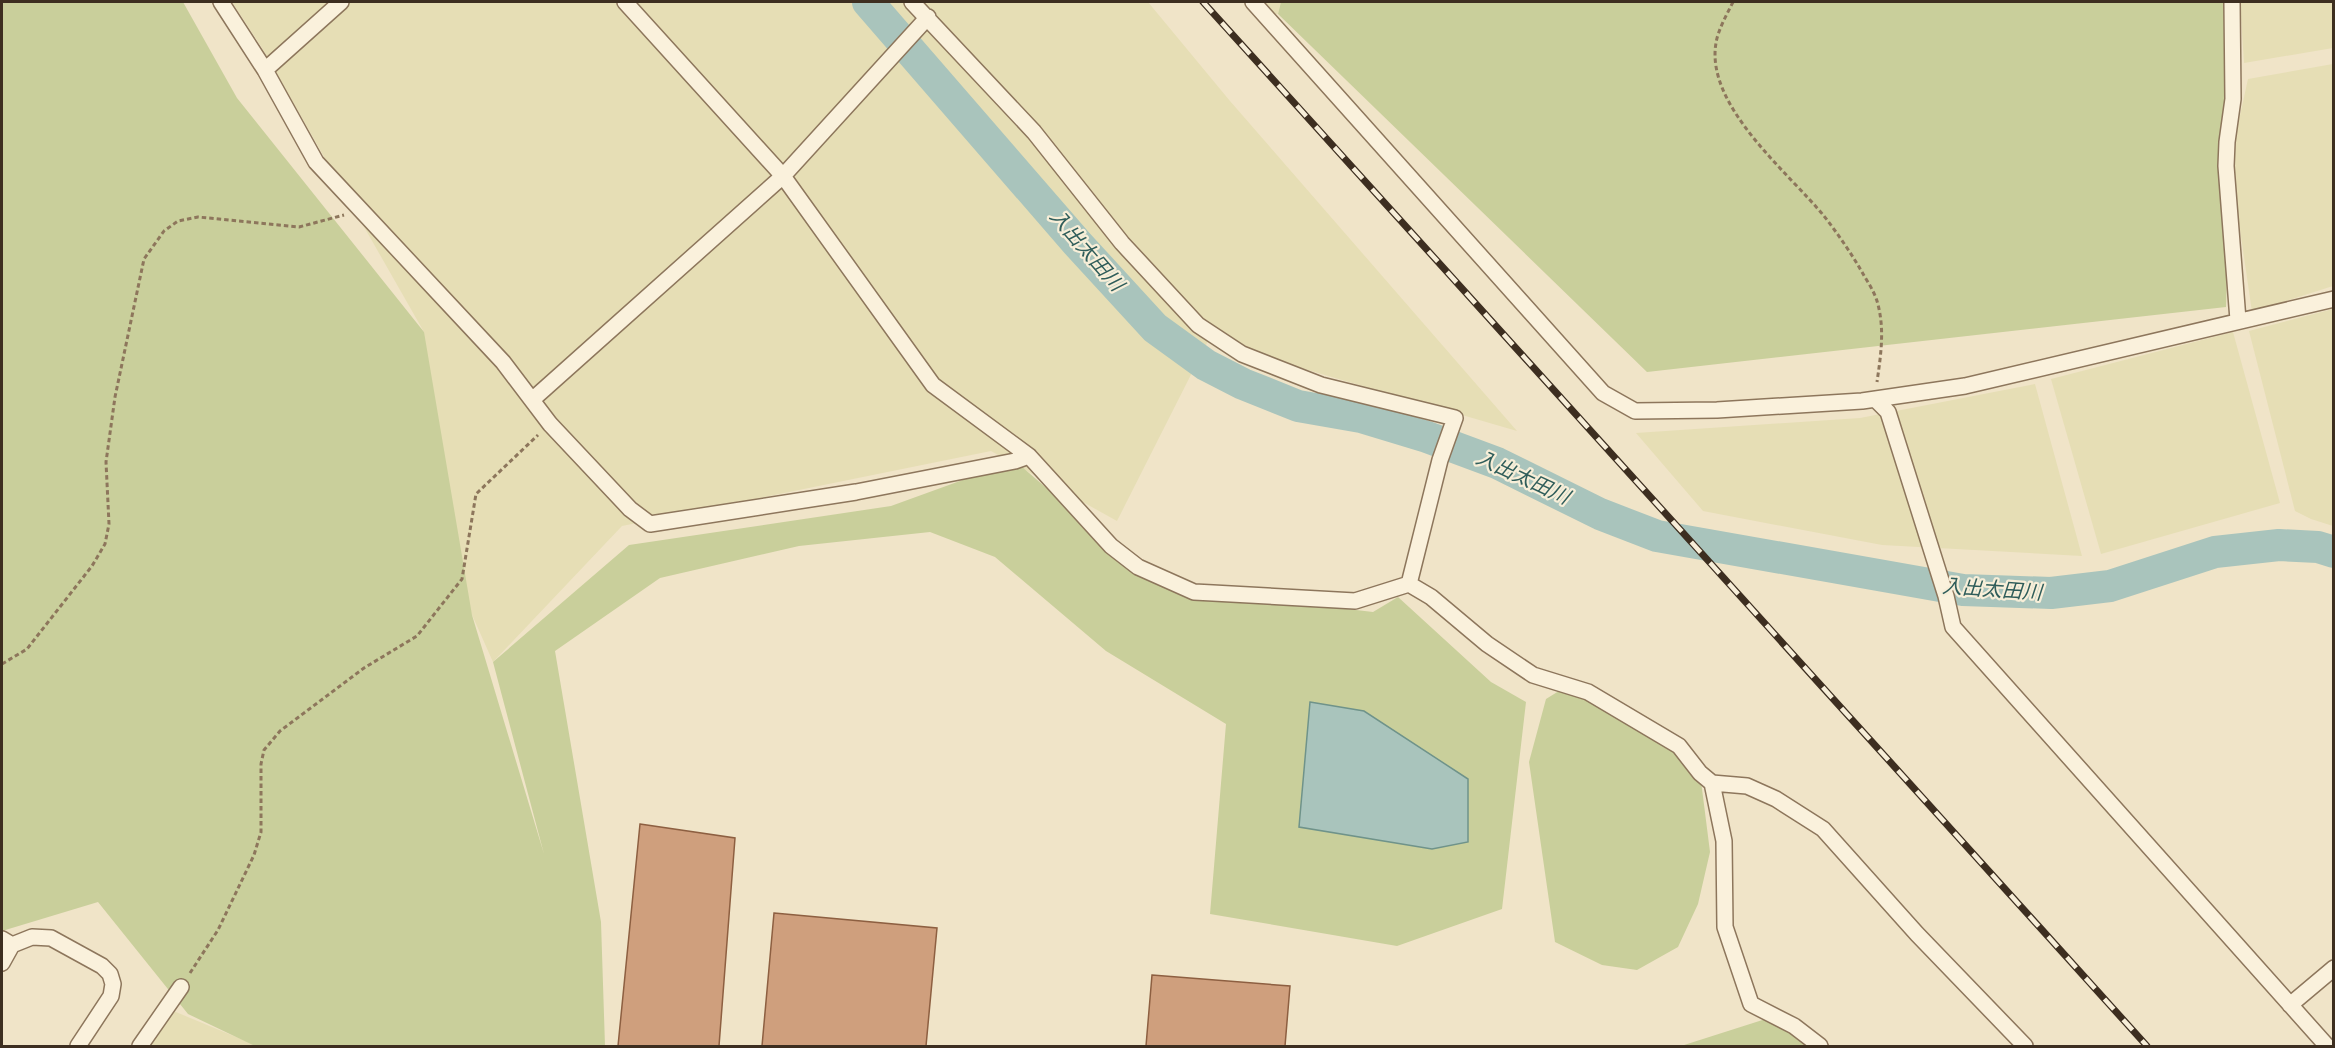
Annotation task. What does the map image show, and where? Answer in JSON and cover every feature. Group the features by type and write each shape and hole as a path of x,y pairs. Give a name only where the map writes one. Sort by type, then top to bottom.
{"street":[{"path":"221,2 265,70 316,162 502,362 550,424 630,509 650,524 856,492 1015,461 1029,456"},
{"path":"265,70 341,2"},
{"path":"625,2 783,176 933,385 1029,456 1111,546 1138,567 1194,592 1355,601 1409,584 1431,597 1487,644 1533,675 1588,692 1679,746 1700,773 1712,783 1747,786 1776,799 1823,830 1917,934 2025,1047"},
{"path":"912,2 1034,132 1122,243 1198,325 1242,354 1321,385 1455,418 1440,460 1409,584"},
{"path":"1253,2 1603,393 1635,411 1717,410 1862,401 1965,386 2334,299"},
{"path":"2232,2 2233,99 2226,166 2238,320"},
{"path":"532,400 783,176 928,17"},
{"path":"1875,399 1888,412 1946,596 1953,627 2327,1047"},
{"path":"1712,783 1724,841 1725,927 1751,1004 1794,1026 1820,1047"},
{"path":"2,963 7,942 32,937 51,938 102,966 110,974 113,984 111,996 78,1047"},
{"path":"2290,1005 2334,968"},
{"path":"140,1047 181,987"}],"path":[{"path":"1733,2 1716,42 1715,55 1720,83 1736,114 1784,174 1823,214 1848,248 1876,299 1881,324 1882,348 1875,399"},
{"path":"2,664 27,649 92,566 105,544 109,524 106,462 115,398 144,259 164,231 178,221 198,217 299,227 360,210"},
{"path":"181,987 218,930 254,855 261,832 261,764 264,750 280,731 364,668 417,636 462,579 476,494 550,424"}],"shaded area":[{"path":"232,2 1148,2 1230,101 1517,431 1208,341 1117,521 991,451 622,526 493,662 421,500 424,332 262,48"},
{"path":"1253,2 1281,2 1278,14 1264,14"},
{"path":"2240,2 2333,2 2333,48 2244,63"},
{"path":"2333,64 2333,286 2252,312 2230,161 2248,79"},
{"path":"2334,309 2333,526 2295,511 2249,331"},
{"path":"2233,332 2280,503 2101,554 2051,379"},
{"path":"2035,384 2082,556 1882,545 1703,511 1636,433 1860,418"},
{"path":"171,1010 258,1046 144,1046"}],"green space":[{"path":"2,2 183,2 237,98 424,332 472,615 544,854 493,662 629,545 891,506 1015,461 1138,567 1213,593 1373,612 1398,597 1491,682 1526,702 1502,909 1397,946 1210,914 1226,724 1106,651 995,557 930,532 799,546 660,578 555,651 601,922 605,1046 255,1046 188,1014 98,902 2,931"},
{"path":"1281,2 2224,2 2232,107 2226,307 1647,372 1278,14"},
{"path":"1567,686 1639,714 1700,773 1710,852 1698,904 1678,947 1637,970 1602,965 1555,942 1529,762 1546,699"},
{"path":"1775,1016 1816,1046 1681,1046"}],"water":[{"path":"1310,702 1364,711 1468,779 1468,842 1432,849 1299,827"}],"building":[{"path":"640,824 735,838 719,1046 618,1046"},
{"path":"774,913 937,928 926,1046 762,1046"},
{"path":"1152,975 1290,986 1285,1046 1146,1046"}],"waterway":[{"name":"入出太田川","path":"868,2 1077,243 1155,328 1206,365 1243,384 1298,406 1361,417 1427,437 1497,463 1600,514 1657,536 1963,590 2051,593 2110,586 2215,552 2279,545 2318,547 2334,552"}],"railway":[{"path":"1203,2 2147,1046"}]}
